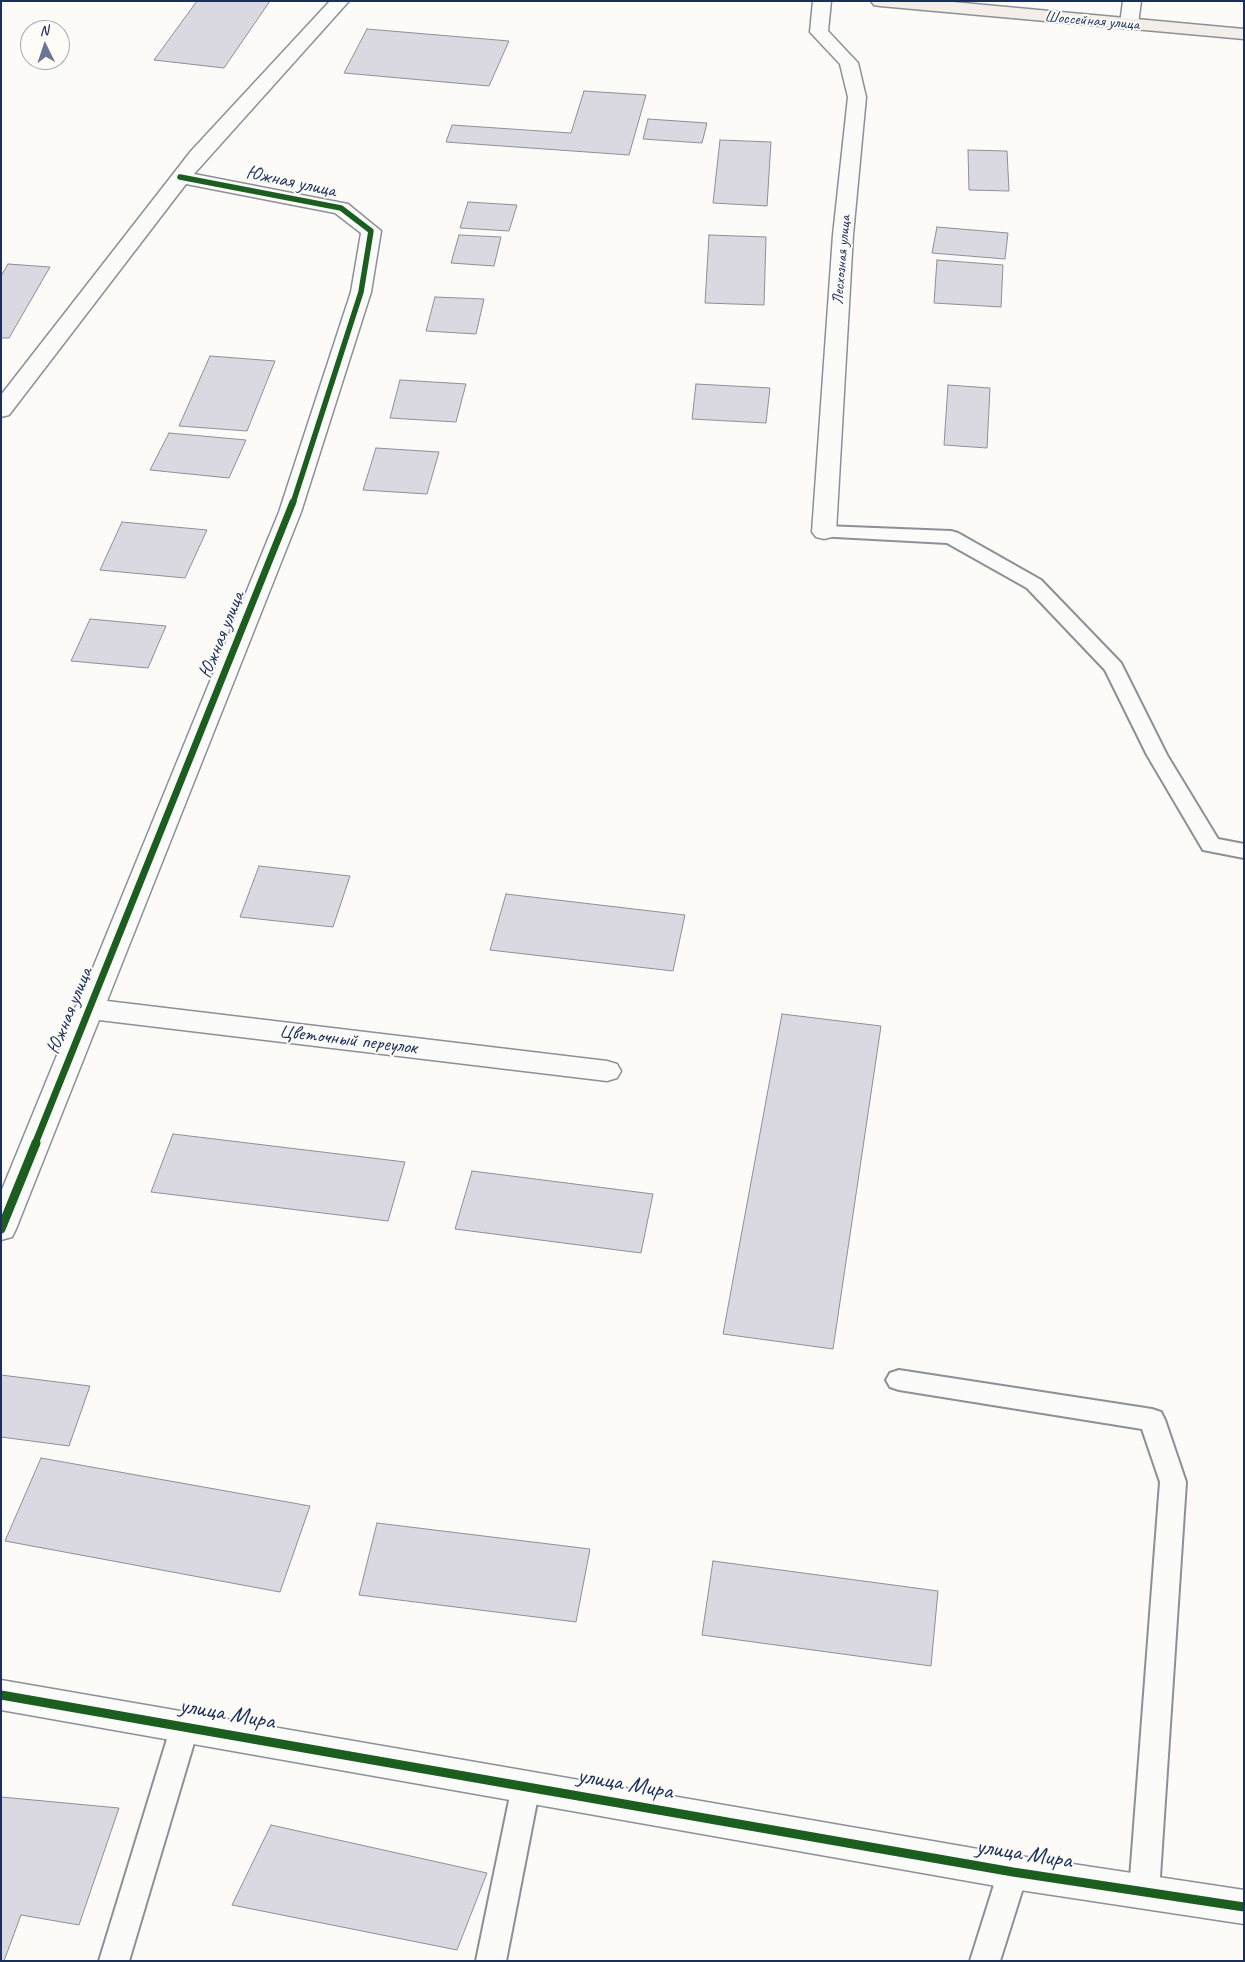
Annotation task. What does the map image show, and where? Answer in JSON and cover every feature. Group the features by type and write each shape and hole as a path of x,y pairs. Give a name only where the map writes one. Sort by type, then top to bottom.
{"highway":[{"name":"Шоссейная улица","path":"880,1 1244,34"}],"street":[{"path":"1,410 198,155 340,1"},
{"name":"Лесхозная улица","path":"822,1 819,32 849,63 857,97 842,245 824,532"},
{"path":"1129,24 1132,1"},
{"name":"Южная улица","path":"1,1230 88,1009 290,512 361,292 371,231 341,208 180,178"},
{"name":"Цветочный переулок","path":"88,1009 607,1071"},
{"name":"улица Мира","path":"1,1695 1013,1872 1244,1906"}],"lane":[{"path":"824,532 951,537 1034,584 1114,667 1157,755 1211,845 1244,851"},
{"path":"899,1380 1152,1420 1173,1482 1144,1892"},
{"path":"114,1961 186,1726"},
{"path":"491,1961 526,1786"},
{"path":"985,1961 1013,1872"}],"building":[{"path":"197,1 270,1 224,68 154,60"},
{"path":"367,29 509,41 489,86 344,73"},
{"path":"584,91 646,95 629,155 446,142 452,125 571,133"},
{"path":"648,119 707,123 702,143 643,139"},
{"path":"720,140 771,142 767,206 713,203"},
{"path":"968,150 1007,151 1009,191 969,190"},
{"path":"468,202 517,205 509,231 460,228"},
{"path":"937,227 1008,233 1005,259 932,253"},
{"path":"459,235 501,237 494,266 451,263"},
{"path":"709,235 766,237 764,305 705,303"},
{"path":"937,260 1003,265 1001,307 934,303"},
{"path":"8,264 50,267 9,338 1,338 1,276"},
{"path":"435,297 484,299 476,334 426,331"},
{"path":"210,356 275,361 247,431 179,426"},
{"path":"400,380 466,384 456,422 390,418"},
{"path":"696,384 770,388 766,423 692,419"},
{"path":"948,385 990,388 987,448 944,445"},
{"path":"169,433 246,440 229,478 150,470"},
{"path":"376,448 439,452 427,494 363,490"},
{"path":"122,522 207,530 185,578 100,570"},
{"path":"90,619 166,626 148,668 71,661"},
{"path":"259,866 350,876 333,927 240,917"},
{"path":"506,894 685,915 673,971 490,950"},
{"path":"782,1014 881,1026 833,1349 723,1334"},
{"path":"173,1134 405,1162 388,1221 151,1192"},
{"path":"472,1171 653,1194 641,1253 455,1229"},
{"path":"1,1375 90,1386 69,1446 1,1437"},
{"path":"41,1458 310,1506 280,1592 5,1541"},
{"path":"377,1523 590,1549 576,1622 359,1595"},
{"path":"713,1561 938,1591 931,1666 702,1635"},
{"path":"1,1797 119,1808 79,1925 21,1915 4,1961 1,1961"},
{"path":"271,1825 487,1873 457,1950 232,1905"}],"cycle path":[{"path":"1,1229 290,512 361,292 371,231 341,208 180,177"},
{"path":"1,1695 1013,1872 1244,1907"}]}
